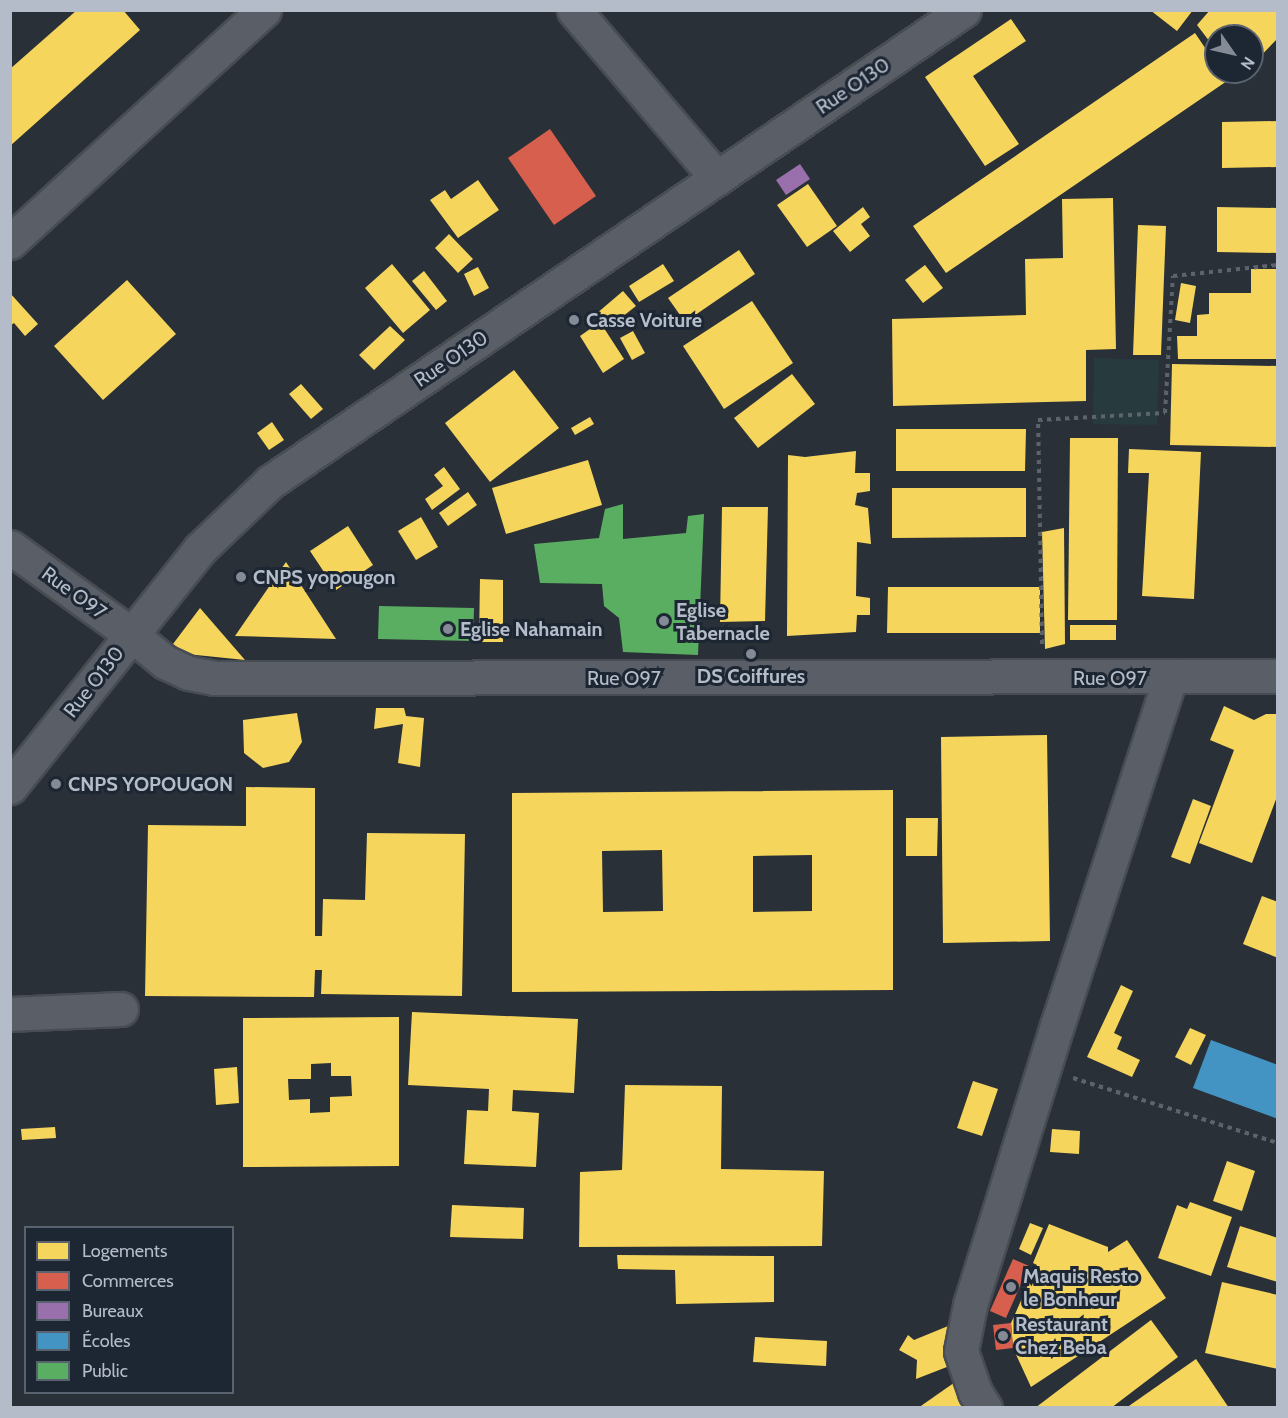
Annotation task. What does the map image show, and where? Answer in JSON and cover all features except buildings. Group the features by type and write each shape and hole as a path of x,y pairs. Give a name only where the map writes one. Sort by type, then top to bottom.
{"street":[{"path":"10,242 264,10"},
{"path":"574,10 717,178"},
{"name":"Rue O130","path":"10,787 200,549 270,482 964,10"},
{"name":"Rue O97","path":"10,547 132,635 165,662 189,673 214,678 1278,676"},
{"path":"986,1407 975,1392 961,1351 970,1305 1043,1069 1170,678"},
{"path":"10,1014 121,1009"}],"path":[{"path":"1043,678 1038,420 1165,413 1173,276 1278,265"},
{"path":"1043,1069 1278,1143"}],"green space":[{"path":"1094,358 1159,360 1157,425 1093,424"}],"place":[{"name":"Casse Voiture","path":"574,320"},
{"name":"CNPS yopougon","path":"241,577"},
{"name":"Eglise Tabernacle","path":"664,621"},
{"name":"Eglise Nahamain","path":"448,629"},
{"name":"DS Coiffures","path":"751,654"},
{"name":"CNPS YOPOUGON","path":"56,784"},
{"name":"Maquis Resto le Bonheur","path":"1011,1287"},
{"name":"Restaurant Chez Beba","path":"1003,1336"}]}
